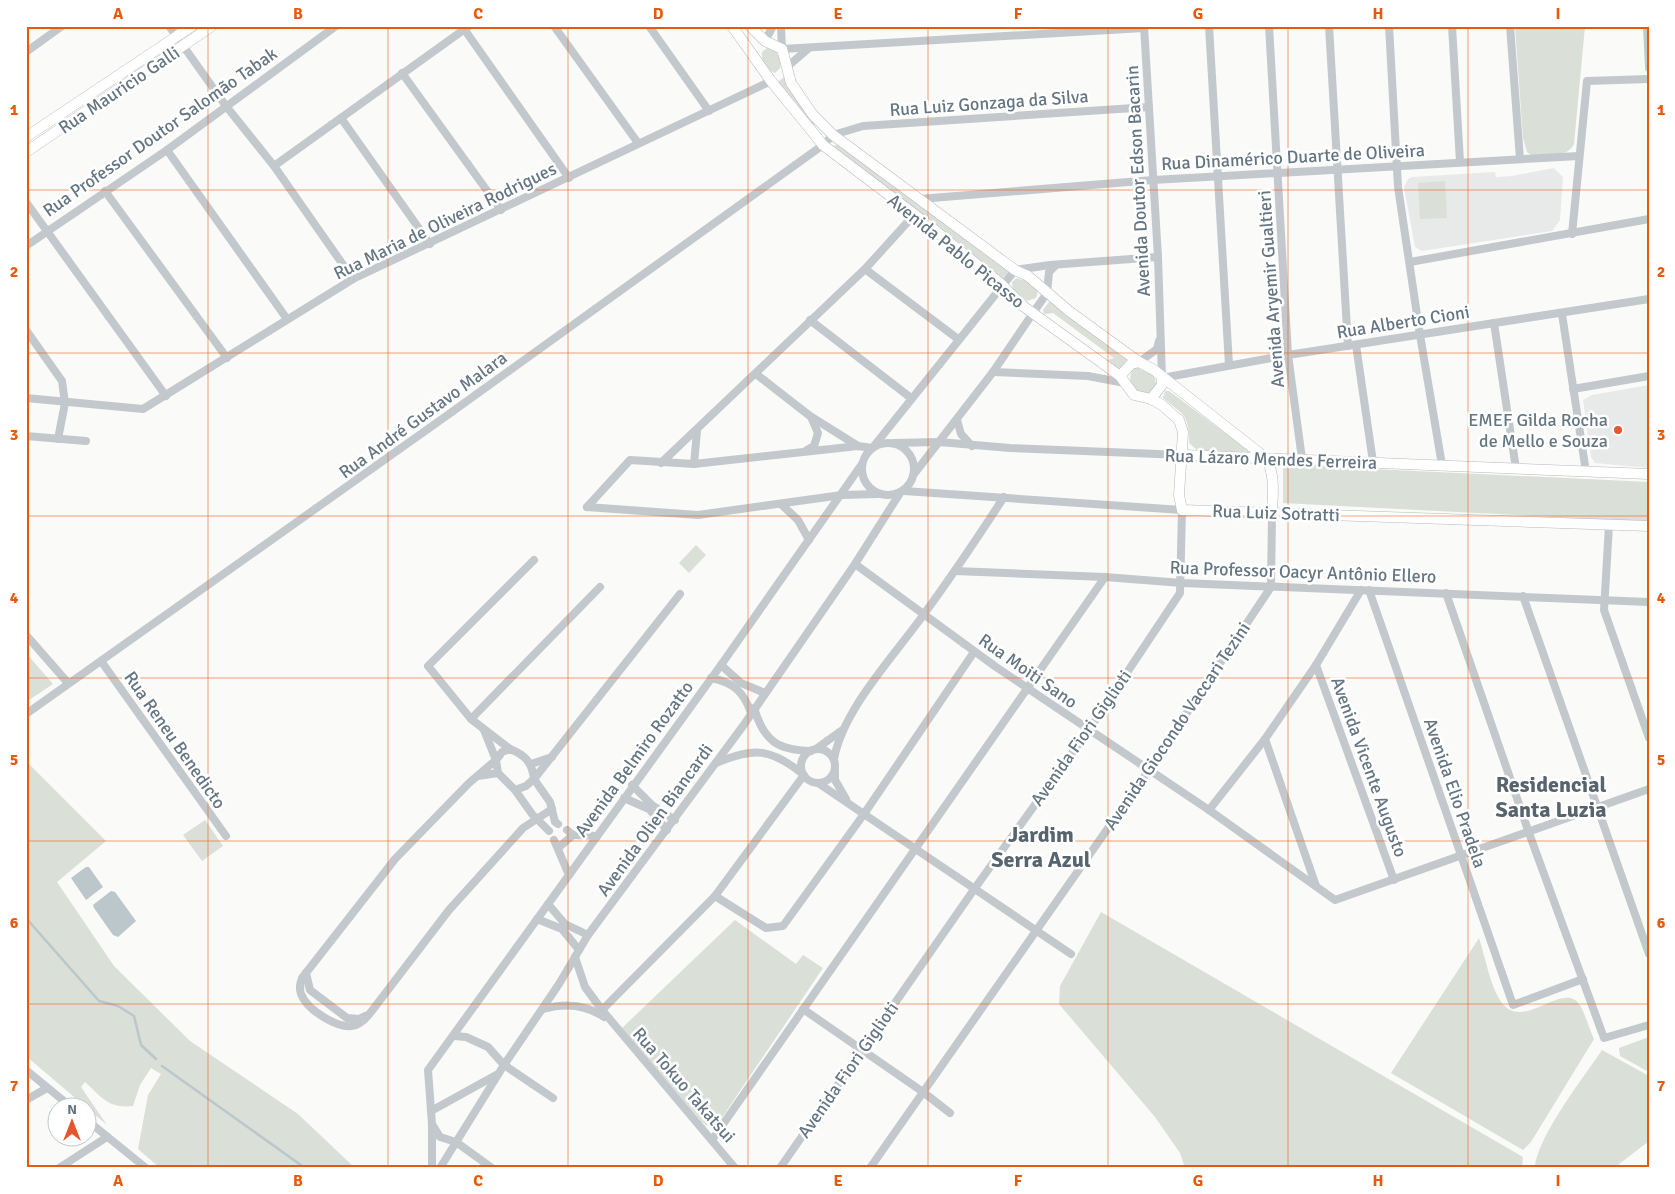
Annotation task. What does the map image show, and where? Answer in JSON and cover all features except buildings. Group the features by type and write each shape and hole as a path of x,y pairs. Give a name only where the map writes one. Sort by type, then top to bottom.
{"main road":[{"name":"Rua Mauricio Galli","path":"26,137 192,26"},
{"name":"Rua Mauricio Galli","path":"26,152 184,47 212,26"},
{"name":"Avenida Pablo Picasso","path":"732,26 771,82 823,145 1001,284 1033,313 1123,380 1134,395 1151,398 1180,420 1183,432 1182,455"},
{"path":"750,26 765,41 782,49"},
{"path":"755,58 765,41"},
{"name":"Avenida Pablo Picasso","path":"782,49 791,83 813,115 833,135 1014,270 1028,276 1046,293 1139,362 1154,370 1267,458"},
{"path":"771,82 787,67"},
{"path":"1123,380 1131,364 1139,362"},
{"path":"1151,398 1162,385 1162,378"},
{"name":"Rua Lázaro Mendes Ferreira","path":"1182,455 1649,474"},
{"name":"Avenida Fiori Giglioti","path":"1182,455 1179,495 1182,510"},
{"path":"1267,458 1274,484 1272,513"},
{"name":"Rua Luiz Sotratti","path":"1182,510 1649,526"}],"street":[{"path":"26,52 62,26"},
{"path":"170,26 226,106 274,166 353,279"},
{"name":"Rua Professor Doutor Salomão Tabak","path":"26,246 167,150 336,26"},
{"path":"554,26 638,143"},
{"path":"648,26 709,111"},
{"path":"765,41 773,26"},
{"path":"781,26 782,49 1144,27"},
{"path":"1209,26 1229,365"},
{"name":"Avenida Aryemir Gualtieri","path":"1269,26 1288,354 1302,459"},
{"path":"1329,26 1352,345 1373,462"},
{"path":"1389,26 1397,166 1420,335 1442,466"},
{"path":"1452,26 1460,162"},
{"path":"1510,26 1520,159"},
{"path":"1647,26 1649,68"},
{"path":"274,166 465,27 569,178"},
{"name":"Avenida Doutor Edson Bacarin","path":"1144,27 1158,256 1162,378"},
{"path":"787,67 809,48"},
{"path":"402,73 501,210"},
{"path":"1572,234 1587,81 1649,79"},
{"name":"Rua Maria de Oliveira Rodrigues","path":"65,403 144,409 353,279 569,178 638,143 771,82"},
{"name":"Rua Luiz Gonzaga da Silva","path":"833,135 863,126 1149,107"},
{"path":"341,118 430,244"},
{"name":"Rua André Gustavo Malara","path":"26,714 341,492 416,435 457,408 823,145 833,135"},
{"path":"167,150 287,319"},
{"name":"Rua Dinamérico Duarte de Oliveira","path":"919,200 1153,180 1580,156"},
{"path":"106,191 227,358"},
{"path":"26,202 166,396"},
{"path":"661,463 865,268 914,215"},
{"path":"1410,262 1649,219"},
{"path":"878,494 868,486 862,476 862,464 873,447 1014,270 1158,256"},
{"path":"914,474 993,372 1046,293 1049,272 1056,265"},
{"path":"865,268 958,339"},
{"name":"Rua Alberto Cioni","path":"1162,378 1288,354 1562,314 1649,299"},
{"path":"1562,314 1586,472"},
{"path":"810,320 912,398"},
{"path":"1494,323 1516,469"},
{"path":"26,330 62,381 65,403 58,439"},
{"path":"1139,362 1157,349 1161,334"},
{"path":"993,372 1088,376 1123,380"},
{"path":"756,374 810,416 858,446"},
{"path":"1573,389 1649,376"},
{"path":"26,398 65,403"},
{"path":"805,452 814,446 818,433 810,416"},
{"path":"957,420 961,434 972,446"},
{"path":"694,464 697,430"},
{"path":"26,436 86,442"},
{"name":"Rua Lázaro Mendes Ferreira","path":"894,443 939,442 972,446 1182,455"},
{"path":"894,443 906,450 914,461 914,474 911,483 902,492 889,496 878,494 842,495 782,505 698,515 587,507 630,460 694,464 858,446 873,447 894,443"},
{"name":"Avenida Belmiro Rozatto","path":"431,1111 428,1070 632,785 721,665 862,464"},
{"name":"Rua Luiz Sotratti","path":"902,492 1004,497 1182,510"},
{"name":"Avenida Olien Biancardi","path":"440,1168 504,1065 543,1009 588,935 675,820 753,711 855,564 902,492"},
{"path":"852,806 842,794 835,780 834,759 842,729 882,669 956,571 1004,497"},
{"path":"782,505 798,520 809,540"},
{"name":"Avenida Fiori Giglioti","path":"780,1168 975,888 1088,731 1180,593 1182,583 1182,510"},
{"path":"1271,587 1272,513"},
{"path":"1609,525 1604,610 1649,738"},
{"path":"534,560 428,666 471,719 484,730 501,740 510,749 519,753 531,764 534,779 544,791 552,809 555,822 558,824"},
{"name":"Rua Moiti Sano","path":"855,564 974,652 1088,731 1208,810 1335,900 1394,880"},
{"name":"Rua Professor Oacyr Antônio Ellero","path":"956,571 1104,577 1271,587 1649,602"},
{"path":"712,1140 1104,577"},
{"path":"471,719 600,587"},
{"name":"Avenida Giocondo Vaccari Tezini","path":"870,1168 1148,770 1271,587"},
{"path":"1208,810 1265,739 1365,590"},
{"name":"Avenida Elio Pradela","path":"1365,590 1513,1004 1583,979"},
{"path":"1446,593 1529,833 1604,1038 1649,1024"},
{"path":"515,790 526,786 534,779 680,594"},
{"path":"1523,596 1649,954"},
{"path":"26,635 68,683"},
{"path":"715,896 766,928 783,926 864,814 974,652"},
{"name":"Rua Reneu Benedicto","path":"101,661 226,836"},
{"path":"721,665 741,683 765,693"},
{"name":"Avenida Vicente Augusto","path":"1316,665 1394,880"},
{"path":"711,678 726,681 738,688 747,700 760,728 774,742 791,750 826,751 834,759"},
{"path":"602,1010 715,896 804,775 803,759 842,729"},
{"path":"484,730 496,760 498,773 549,830"},
{"path":"1265,739 1316,886"},
{"path":"510,749 502,752 395,859 306,971 300,987 304,1000 338,1025 346,1027 358,1025 371,1012 449,910 523,828 552,809"},
{"path":"715,764 739,753 763,752 786,760 808,779 818,783 916,847 1071,954"},
{"path":"531,764 552,757"},
{"path":"818,783 829,780 835,770"},
{"path":"478,776 498,773"},
{"path":"632,785 652,805 675,820"},
{"path":"1394,880 1649,789"},
{"path":"624,798 649,809 667,830"},
{"path":"558,848 570,832 597,836"},
{"path":"554,840 569,875"},
{"path":"548,904 564,924 588,935"},
{"path":"537,919 562,929 577,954"},
{"name":"Rua Tokuo Takatsui","path":"577,954 585,987 610,1020 735,1168"},
{"path":"306,971 310,990 347,1018 359,1019 371,1012"},
{"name":"Rua Tokuo Takatsui","path":"543,1009 566,1004 589,1008 610,1020"},
{"path":"803,1009 950,1112"},
{"path":"454,1036 478,1041 493,1051 504,1065 553,1098"},
{"path":"26,1070 57,1096"},
{"path":"432,1168 431,1111 499,1073"},
{"path":"26,1100 47,1088"},
{"path":"432,1124 440,1137 456,1142 492,1168"},
{"path":"98,1129 146,1168"},
{"path":"59,1168 107,1137"}],"shaded area":[{"path":"1515,26 1585,26 1574,144 1567,152 1562,154 1532,156 1527,152 1523,138"},
{"path":"767,48 774,50 779,58 780,68 775,73 769,70 763,62 762,52"},
{"path":"784,77 816,124 813,126 778,82"},
{"path":"835,145 838,145 1009,271 1002,279 834,148"},
{"path":"1554,168 1563,177 1560,220 1552,231 1422,251 1415,247 1404,187 1408,179 1412,177 1495,172 1496,177 1512,176"},
{"path":"1445,181 1447,218 1420,219 1418,183"},
{"path":"1017,278 1031,283 1038,291 1036,298 1027,301 1013,290 1012,282"},
{"path":"1050,301 1127,360 1120,371 1108,360 1114,358 1053,313 1044,314 1043,310"},
{"path":"1137,367 1143,367 1154,375 1157,388 1152,393 1137,391 1131,385 1130,376 1132,370"},
{"name":"EMEF Gilda Rocha de Mello e Souza","path":"1649,385 1649,468 1595,463 1591,457 1583,400 1592,395"},
{"path":"1165,391 1169,391 1250,452 1248,454 1198,451 1189,443 1188,426 1184,416 1163,398"},
{"path":"1288,465 1649,482 1649,522 1283,503 1283,469"},
{"path":"696,545 706,555 689,573 679,563"},
{"path":"26,653 53,684 26,702"},
{"path":"26,761 106,841 57,882 114,966 190,1041 298,1114 355,1168 160,1168 138,1149 148,1095 161,1074 151,1068 140,1085 133,1106 117,1106 106,1101 85,1082 81,1087 87,1096 73,1096 26,1056"},
{"path":"205,820 223,846 202,861 183,835"},
{"path":"86,867 89,867 103,887 86,900 71,878"},
{"path":"111,891 115,892 136,921 118,937 113,935 93,905"},
{"path":"1101,912 1523,1157 1522,1168 1185,1168 1180,1153 1155,1117 1059,1004 1060,986"},
{"path":"735,920 796,964 803,955 823,968 721,1119 715,1125 706,1125 622,1028"},
{"path":"1479,938 1493,987 1500,1000 1509,1009 1519,1012 1530,1010 1562,998 1572,998 1581,1007 1594,1039 1531,1142 1523,1150 1391,1073"},
{"path":"1649,1037 1649,1072 1620,1056 1619,1048"},
{"path":"1602,1050 1649,1076 1649,1141 1614,1168 1535,1168 1538,1155 1552,1124"},
{"path":"98,1112 107,1125 98,1117"}],"waterway":[{"path":"26,918 99,1001 118,1006 134,1016 141,1045 156,1059"},
{"path":"162,1066 305,1168"}],"place":[{"name":"EMEF Gilda Rocha de Mello e Souza","path":"1618,430"}],"district":[{"name":"Residencial Santa Luzia","path":"1551,796"},
{"name":"Jardim Serra Azul","path":"1041,846"}]}
